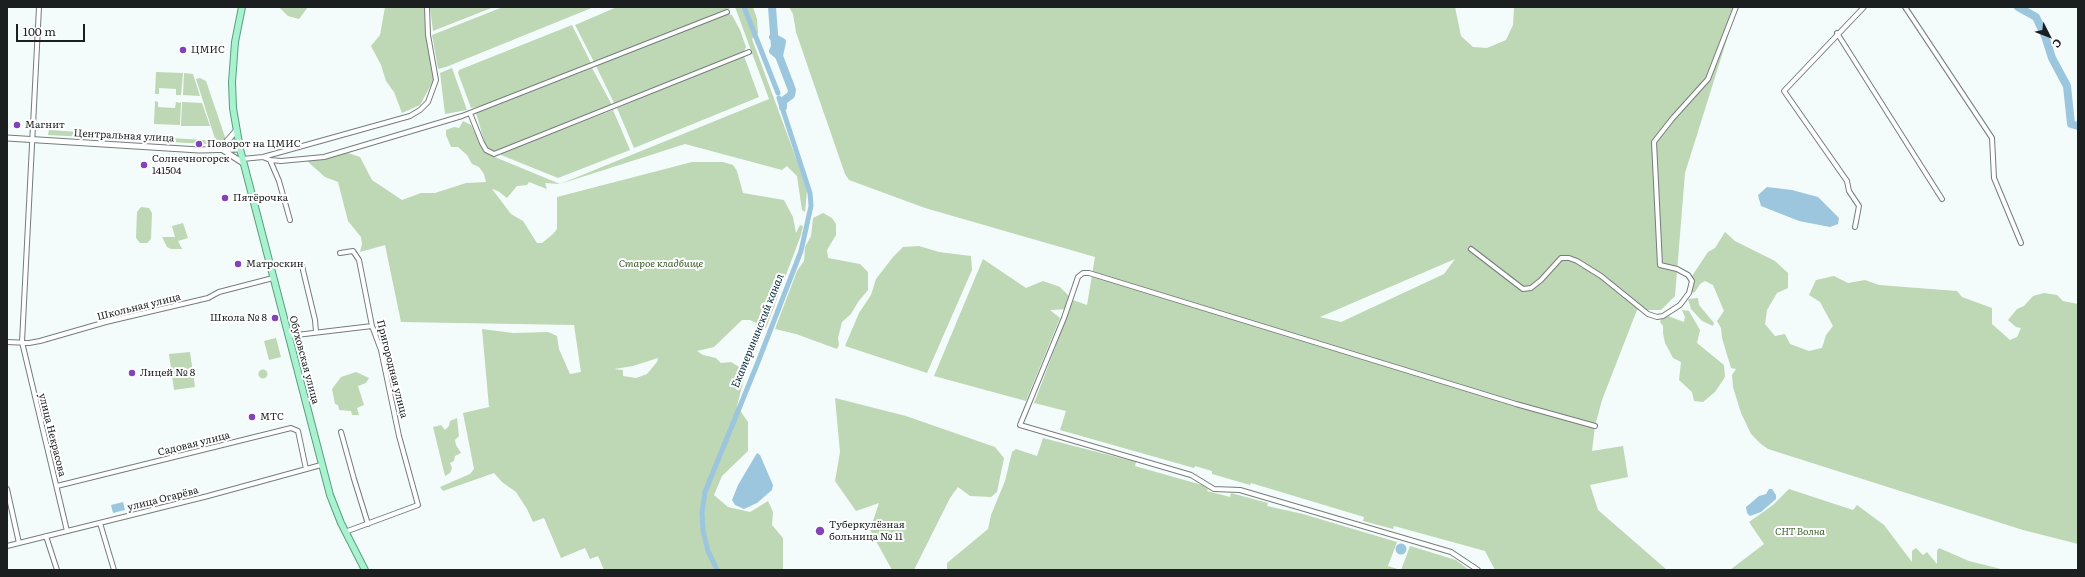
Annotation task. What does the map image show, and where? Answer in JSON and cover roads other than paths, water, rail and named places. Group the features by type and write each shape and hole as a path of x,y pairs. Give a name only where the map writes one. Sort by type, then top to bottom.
{"main road":[{"name":"Обуховская улица","path":"242,7 235,42 232,70 232,94 236,131 321,465 334,508 364,570"}],"street":[{"name":"улица Некрасова","path":"39,7 31,139 22,342 67,531"},
{"path":"236,131 220,149 243,161 410,116 420,110 428,102 436,80 428,35 427,7"},
{"path":"1471,249 1523,289 1531,288 1541,280 1561,258 1570,258 1601,276 1648,314 1658,317 1663,316 1680,305 1689,292 1692,280 1688,275 1677,269 1660,266 1654,142 1672,119 1708,79 1736,7"},
{"path":"1855,227 1858,206 1849,191 1847,180 1784,91 1837,33 1864,7"},
{"path":"1904,7 1992,138 1994,178 2021,243"},
{"path":"263,156 270,160 324,157 470,113 727,12"},
{"path":"1837,33 1942,199"},
{"path":"470,113 486,150 494,154 749,52"},
{"name":"Центральная улица","path":"7,138 199,150 240,149"},
{"path":"270,160 279,181 290,220"},
{"name":"Пригородная улица","path":"340,253 353,251 357,255 372,326 381,350 399,436 418,505 368,524"},
{"path":"302,266 316,320 316,332"},
{"path":"1478,570 1459,556 1444,550 1240,490 1214,489 1191,475 1020,425 1064,318 1078,277 1083,273 1089,273 1594,426"},
{"name":"Школьная улица","path":"7,342 40,341 106,322 208,298 219,292 273,278"},
{"path":"288,336 372,326"},
{"name":"Садовая улица","path":"57,486 291,428 298,432 306,469"},
{"path":"341,432 368,524 345,532"},
{"name":"улица Огарёва","path":"7,546 321,465"},
{"path":"7,490 19,543"},
{"path":"100,523 114,570"},
{"path":"46,536 57,570"}],"water":[{"path":"1767,187 1792,190 1818,197 1839,218 1838,224 1830,227 1799,221 1761,206 1758,195"},
{"path":"757,453 760,455 773,485 772,490 757,503 744,509 735,505 732,500 738,485"},
{"path":"1769,489 1772,489 1776,495 1776,499 1761,512 1750,516 1747,513 1746,507 1759,496 1766,494"},
{"path":"123,502 125,510 113,513 111,505"},
{"path":"1399,544 1403,544 1405,545 1405,553 1399,554 1396,551 1396,547"}],"waterway":[{"name":"Екатерининский канал","path":"744,7 778,93"},
{"path":"772,7 775,47 773,51 779,56 792,90 791,95 783,101 783,107"},
{"path":"2018,7 2036,17 2045,36 2052,58 2067,86 2071,124 2078,126"},
{"path":"773,37 782,42 779,56"},
{"name":"Екатерининский канал","path":"717,570 708,551 703,531 702,512 705,492 801,251 811,206 810,193 779,98"}],"place":[{"name":"ЦМИС","path":"183,50"},
{"name":"Магнит","path":"17,125"},
{"name":"Поворот на ЦМИС","path":"199,144"},
{"name":"Солнечногорск 141504","path":"144,165"},
{"name":"Пятёрочка","path":"225,198"},
{"name":"Матроскин","path":"238,264"},
{"name":"Школа № 8","path":"275,318"},
{"name":"Лицей № 8","path":"132,373"},
{"name":"МТС","path":"252,417"},
{"name":"Туберкулёзная больница № 11","path":"820,531"}],"park label":[{"name":"Старое кладбище","path":"661,264"},
{"name":"СНТ Волна","path":"1800,532"}]}
